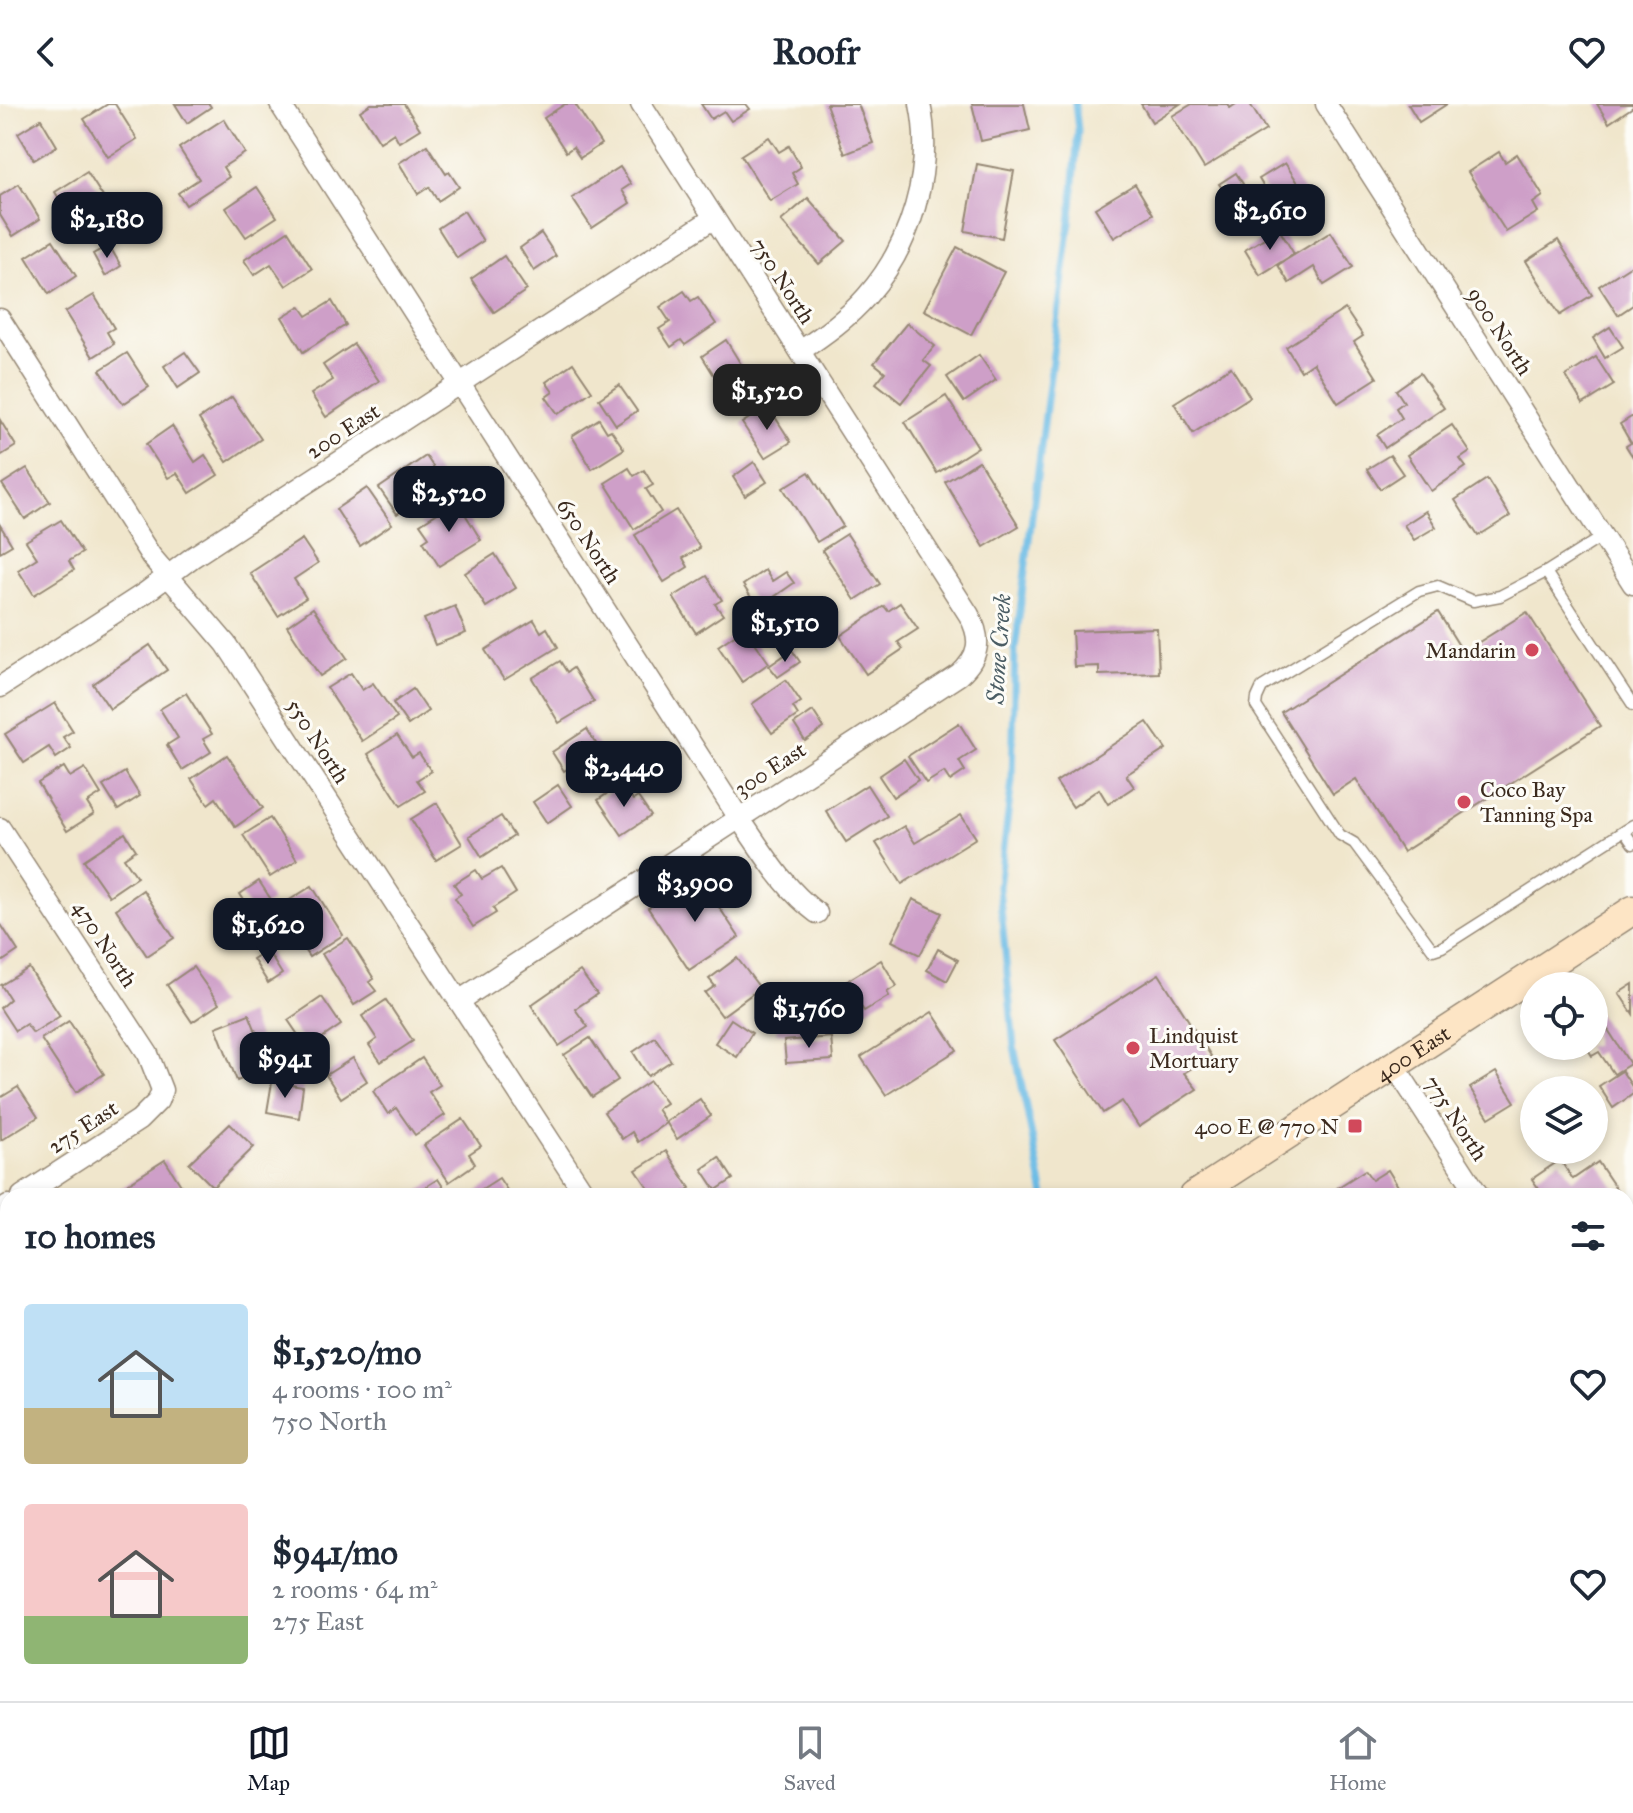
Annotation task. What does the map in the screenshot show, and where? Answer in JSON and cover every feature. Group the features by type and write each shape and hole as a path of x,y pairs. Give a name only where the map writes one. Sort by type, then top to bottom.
{"main road":[{"name":"400 East","path":"1205,1188 1633,910"}],"street":[{"name":"650 North","path":"280,104 739,818 789,889 817,913"},
{"name":"750 North","path":"641,104 969,615 978,637 978,648"},
{"path":"800,351 847,317 885,274 898,251 915,205 923,156 920,104"},
{"name":"900 North","path":"1326,104 1630,574"},
{"name":"200 East","path":"0,687 206,548 714,218"},
{"name":"550 North","path":"0,319 151,556 226,644 581,1188"},
{"name":"300 East","path":"459,1001 959,675 974,659 978,648"},
{"name":"470 North","path":"0,828 148,1054 162,1090"},
{"name":"775 North","path":"1394,1065 1474,1188"},
{"name":"275 East","path":"34,1188 139,1120 158,1101 162,1090"}],"lane":[{"path":"1603,536 1546,572 1500,596 1473,601 1438,586 1419,591 1262,687 1256,706 1340,835 1354,843 1433,950 1629,828 1633,844"},
{"path":"1546,572 1633,705"}],"building":[{"path":"108,104 115,104 137,139 108,157 84,119"},
{"path":"175,104 209,104 211,107 187,123"},
{"path":"371,104 404,104 420,129 399,142 394,133 380,142 360,111"},
{"path":"565,104 575,104 601,144 580,158 573,147 566,152 544,118"},
{"path":"701,104 746,104 750,109 731,121 724,111 711,119"},
{"path":"826,104 858,104 873,143 845,154"},
{"path":"972,104 1024,104 1030,130 981,141"},
{"path":"1141,104 1180,104 1152,122"},
{"path":"1192,104 1228,104 1230,108 1236,104 1250,104 1266,130 1204,168 1172,116"},
{"path":"1408,104 1447,104 1419,122"},
{"path":"1597,104 1633,104 1633,107 1609,123"},
{"path":"41,119 57,146 34,160 18,133"},
{"path":"224,119 245,153 223,167 229,177 186,205 178,193 199,179 179,148"},
{"path":"769,137 779,152 789,146 801,167 792,173 798,184 770,201 741,155"},
{"path":"427,145 446,174 449,172 459,187 438,201 429,187 418,194 399,163"},
{"path":"1499,152 1505,162 1517,154 1543,196 1533,203 1538,212 1506,232 1468,172"},
{"path":"1285,163 1304,192 1277,209 1259,179"},
{"path":"977,164 1014,171 1002,238 965,231"},
{"path":"620,167 631,184 622,190 630,203 592,228 572,198"},
{"path":"87,172 103,197 70,216 55,192"},
{"path":"1236,173 1243,184 1227,195 1219,184"},
{"path":"19,184 40,219 13,236 0,215 0,196"},
{"path":"1135,184 1153,214 1114,238 1095,208"},
{"path":"257,187 277,217 246,237 226,208"},
{"path":"808,198 846,241 819,264 781,221"},
{"path":"464,211 483,241 457,258 438,228"},
{"path":"1279,229 1294,254 1260,275 1245,250"},
{"path":"288,231 312,269 286,286 271,264 254,275 244,260"},
{"path":"1331,232 1353,267 1324,285 1314,267 1289,283 1278,265"},
{"path":"541,233 556,256 534,271 520,248"},
{"path":"53,240 76,276 49,294 26,257"},
{"path":"1558,240 1592,295 1560,315 1526,261"},
{"path":"109,245 121,266 105,276 93,254"},
{"path":"957,247 1004,272 971,335 924,310"},
{"path":"504,256 527,290 494,312 471,279"},
{"path":"1633,264 1633,305 1618,315 1599,286"},
{"path":"684,291 691,301 698,297 716,324 685,345 681,340 671,347 659,329 670,322 660,307"},
{"path":"94,295 114,328 107,332 114,344 93,357 65,312"},
{"path":"332,301 346,325 303,352 282,317 300,306 307,316"},
{"path":"1345,309 1363,336 1354,342 1377,378 1338,403 1313,363 1301,371 1286,347"},
{"path":"907,323 935,346 923,360 931,366 901,403 876,383 885,372 874,363"},
{"path":"1610,327 1623,347 1605,358 1593,338"},
{"path":"726,340 758,392 734,407 702,356"},
{"path":"354,344 379,381 326,417 311,394 333,380 323,365"},
{"path":"185,352 200,373 178,388 164,366"},
{"path":"127,353 149,387 123,404 100,370"},
{"path":"979,355 996,380 964,402 947,377"},
{"path":"1596,357 1614,385 1583,404 1566,376"},
{"path":"573,363 592,391 558,414 546,397 553,392 546,382"},
{"path":"1231,367 1250,397 1193,433 1174,403"},
{"path":"1420,373 1444,408 1385,448 1377,435 1402,418 1396,408 1404,402 1396,390"},
{"path":"619,385 637,411 616,425 599,399"},
{"path":"946,396 978,447 937,473 905,422"},
{"path":"232,397 261,439 227,462 199,419"},
{"path":"768,406 791,442 765,458 742,423"},
{"path":"1633,416 1633,457 1626,446 1631,443 1620,424"},
{"path":"599,419 624,449 592,469 572,436"},
{"path":"0,420 16,446 0,456"},
{"path":"1452,425 1470,452 1460,459 1466,467 1431,491 1407,455"},
{"path":"172,426 195,462 205,455 218,475 190,493 177,473 168,478 146,444"},
{"path":"1390,455 1403,474 1380,489 1367,469"},
{"path":"426,456 444,483 397,514 379,488"},
{"path":"979,461 1019,526 984,547 945,482"},
{"path":"754,462 767,482 745,496 733,477"},
{"path":"27,468 50,502 25,519 2,484"},
{"path":"629,468 634,476 644,470 653,485 646,489 661,512 634,529 605,483"},
{"path":"809,472 843,526 817,542 783,488"},
{"path":"1487,479 1510,516 1478,536 1455,500"},
{"path":"367,488 392,524 360,546 336,509"},
{"path":"457,501 481,540 439,566 423,541 429,537 420,524"},
{"path":"676,510 700,548 683,558 688,567 664,582 635,535"},
{"path":"1426,511 1436,527 1414,540 1404,525"},
{"path":"61,520 82,553 69,561 74,570 34,595 18,570 37,558 26,541"},
{"path":"0,525 12,545 0,552"},
{"path":"847,534 880,584 855,600 822,550"},
{"path":"302,539 318,563 294,579 306,598 278,616 250,573"},
{"path":"495,554 516,588 486,607 465,573"},
{"path":"765,570 772,581 786,572 794,583 758,608 743,585"},
{"path":"707,576 722,600 715,604 723,615 696,633 673,597"},
{"path":"900,603 918,629 898,642 903,649 866,674 840,636 884,606 888,611"},
{"path":"455,606 466,633 435,645 424,619"},
{"path":"313,608 347,658 320,676 287,626"},
{"path":"1438,612 1463,652 1527,612 1600,726 1403,852 1356,779 1333,794 1281,712"},
{"path":"534,620 541,632 547,628 558,647 504,680 485,650"},
{"path":"745,628 769,663 742,682 718,646"},
{"path":"1157,628 1159,673 1099,675 1099,666 1074,667 1072,631"},
{"path":"150,645 167,670 110,709 93,684"},
{"path":"792,650 800,662 778,677 769,666"},
{"path":"560,661 567,672 573,668 594,702 559,723 532,678"},
{"path":"351,673 362,690 373,683 397,718 362,741 327,688"},
{"path":"786,680 801,702 793,707 798,715 772,733 752,704"},
{"path":"413,689 428,711 408,725 393,703"},
{"path":"186,693 212,734 203,739 211,752 182,770 167,745 178,738 160,709"},
{"path":"55,703 73,731 63,737 71,748 56,758 49,747 24,763 5,734"},
{"path":"813,711 824,728 805,741 794,724"},
{"path":"1147,722 1166,749 1126,775 1134,787 1108,804 1099,789 1073,807 1056,782"},
{"path":"959,723 976,750 959,761 965,771 950,781 944,772 926,783 908,756"},
{"path":"587,729 607,761 582,777 574,765 564,771 552,752"},
{"path":"397,735 412,757 419,753 431,771 417,780 425,791 401,806 368,754"},
{"path":"227,755 263,808 235,827 216,798 208,804 191,779"},
{"path":"904,759 918,780 893,797 879,776"},
{"path":"64,767 70,777 85,768 101,794 87,803 94,814 67,831 38,783"},
{"path":"125,772 140,796 118,810 103,786"},
{"path":"622,783 633,800 638,797 651,816 622,835 598,800"},
{"path":"558,785 572,806 547,823 533,802"},
{"path":"867,785 887,816 846,842 826,811"},
{"path":"437,803 462,844 436,860 411,819"},
{"path":"961,815 976,838 902,884 876,843 904,826 915,843"},
{"path":"501,816 514,836 482,857 469,836"},
{"path":"270,818 297,860 270,877 243,835"},
{"path":"125,833 136,850 124,858 137,877 109,896 84,860"},
{"path":"501,868 516,893 493,908 496,913 473,927 455,898 461,894 454,884 476,870 482,879"},
{"path":"259,881 272,901 253,914 240,894"},
{"path":"713,881 727,902 719,907 739,937 689,970 648,908 672,893 679,903"},
{"path":"312,886 343,935 309,957 277,908"},
{"path":"143,890 174,938 147,956 116,909"},
{"path":"913,899 942,913 920,955 892,941"},
{"path":"0,923 18,951 0,963"},
{"path":"348,938 374,979 369,982 376,991 354,1005 322,954"},
{"path":"938,949 958,960 947,981 927,970"},
{"path":"267,950 282,974 268,983 253,959"},
{"path":"737,958 760,988 722,1016 705,993 715,986 709,979"},
{"path":"881,960 897,986 887,992 889,996 864,1011 845,982"},
{"path":"193,967 219,1004 192,1022 167,985"},
{"path":"29,968 60,1016 33,1033 26,1024 15,1031 0,1008 10,999 1,985"},
{"path":"580,971 597,994 575,1009 588,1027 559,1046 531,1005"},
{"name":"Lindquist Mortuary","path":"1159,974 1211,1056 1184,1073 1197,1089 1139,1127 1122,1101 1103,1113 1055,1040"},
{"path":"1633,984 1633,1014 1619,993"},
{"path":"780,995 816,999 812,1036 776,1033"},
{"path":"322,997 341,1025 307,1048 288,1020"},
{"path":"386,1000 413,1041 381,1062 369,1045 377,1039 362,1016"},
{"path":"932,1012 957,1050 886,1095 861,1057"},
{"path":"249,1014 261,1044 267,1041 277,1065 237,1081 216,1027"},
{"path":"731,1019 752,1033 737,1057 715,1043"},
{"path":"69,1021 104,1074 76,1092 41,1039"},
{"path":"1608,1030 1630,1064 1614,1074 1604,1060 1608,1060"},
{"path":"655,1037 671,1061 648,1076 633,1052"},
{"path":"831,1037 833,1060 786,1063 784,1041"},
{"path":"590,1038 618,1080 592,1097 564,1055"},
{"path":"353,1058 367,1081 341,1098 326,1075"},
{"path":"422,1058 440,1085 429,1092 445,1115 415,1135 396,1108 388,1114 373,1091"},
{"path":"1622,1071 1633,1088 1633,1094 1613,1108 1608,1100 1608,1080"},
{"path":"1496,1072 1515,1102 1489,1118 1470,1088"},
{"path":"650,1081 666,1103 657,1109 666,1123 638,1142 632,1132 622,1139 604,1112"},
{"path":"272,1082 303,1087 299,1118 267,1112"},
{"path":"18,1087 38,1117 1,1140 0,1098"},
{"path":"700,1099 711,1116 677,1139 666,1122"},
{"path":"463,1119 481,1146 469,1154 475,1164 449,1182 424,1145"},
{"path":"230,1124 254,1147 213,1187 189,1163"},
{"path":"666,1151 690,1188 648,1188 636,1170"},
{"path":"719,1157 733,1179 715,1188 702,1169"},
{"path":"165,1160 182,1187 181,1188 121,1188"},
{"path":"1554,1164 1563,1164 1573,1179 1599,1164 1616,1188 1538,1188 1532,1179"},
{"path":"1365,1170 1372,1180 1388,1170 1399,1188 1337,1188"},
{"path":"499,1178 506,1188 483,1188"},
{"path":"438,1179 444,1188 424,1188"}],"waterway":[{"name":"Stone Creek","path":"1042,1188 1014,1047 999,887 1012,781 1015,649 1072,206 1078,130 1075,104"}],"place":[{"name":"Mandarin","path":"1532,650"},
{"name":"Coco Bay Tanning Spa","path":"1464,802"},
{"name":"Lindquist Mortuary","path":"1133,1048"},
{"name":"400 E @ 770 N","path":"1355,1126"}]}
